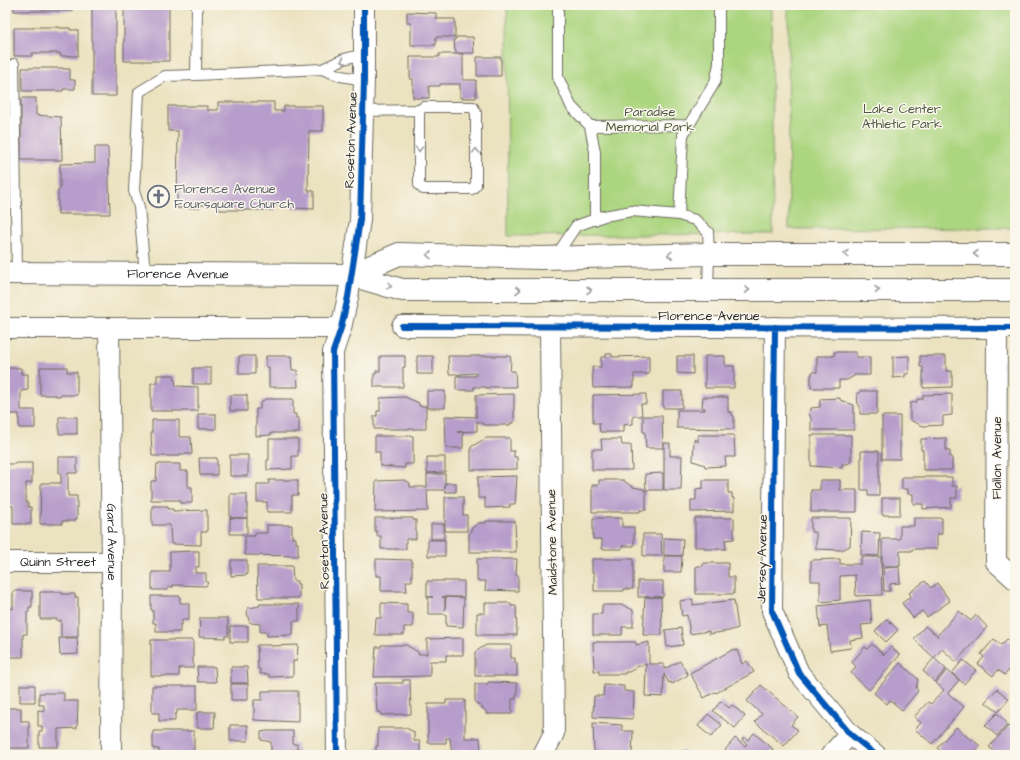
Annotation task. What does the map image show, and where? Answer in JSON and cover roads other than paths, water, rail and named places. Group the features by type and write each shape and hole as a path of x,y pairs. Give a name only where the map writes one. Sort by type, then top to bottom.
{"main road":[{"name":"Florence Avenue","path":"351,274 399,254 541,258 709,254 1015,254"},
{"name":"Florence Avenue","path":"11,273 351,274 402,290 1015,290"}],"street":[{"name":"Roseton Avenue","path":"337,755 333,352 340,328 360,220 364,80 364,5"},
{"name":"Florence Avenue","path":"402,326 1006,328"},
{"name":"Maidstone Avenue","path":"543,755 554,733 550,326"},
{"name":"Jersey Avenue","path":"775,327 772,611 800,673 850,734 876,755"},
{"path":"5,328 340,328"},
{"name":"Gard Avenue","path":"109,328 112,562 111,755"},
{"name":"Flallon Avenue","path":"1006,328 996,562 1015,579"},
{"name":"Quinn Street","path":"5,562 112,562"},
{"path":"831,755 850,734"}],"lane":[{"path":"196,75 197,5"},
{"path":"558,5 558,77 571,106 590,126 595,152 595,220"},
{"path":"679,215 683,135 715,82 719,64 719,5"},
{"path":"146,273 139,207 134,191 140,92 165,76 322,69 344,59 364,54"},
{"path":"11,273 14,64"},
{"path":"322,69 341,76 364,80"},
{"path":"363,111 419,110 424,107 473,107 476,113 476,185 472,189 423,189 419,185 419,110"},
{"path":"590,126 689,125"},
{"path":"541,258 560,250 576,226 604,216 632,210 679,215 695,220 708,232 708,290"}],"place":[{"name":"Florence Avenue Foursquare Church","path":"158,196"}],"park label":[{"name":"Lake Center Athletic Park","path":"902,116"},
{"name":"Paradise Memorial Park","path":"650,120"}]}
